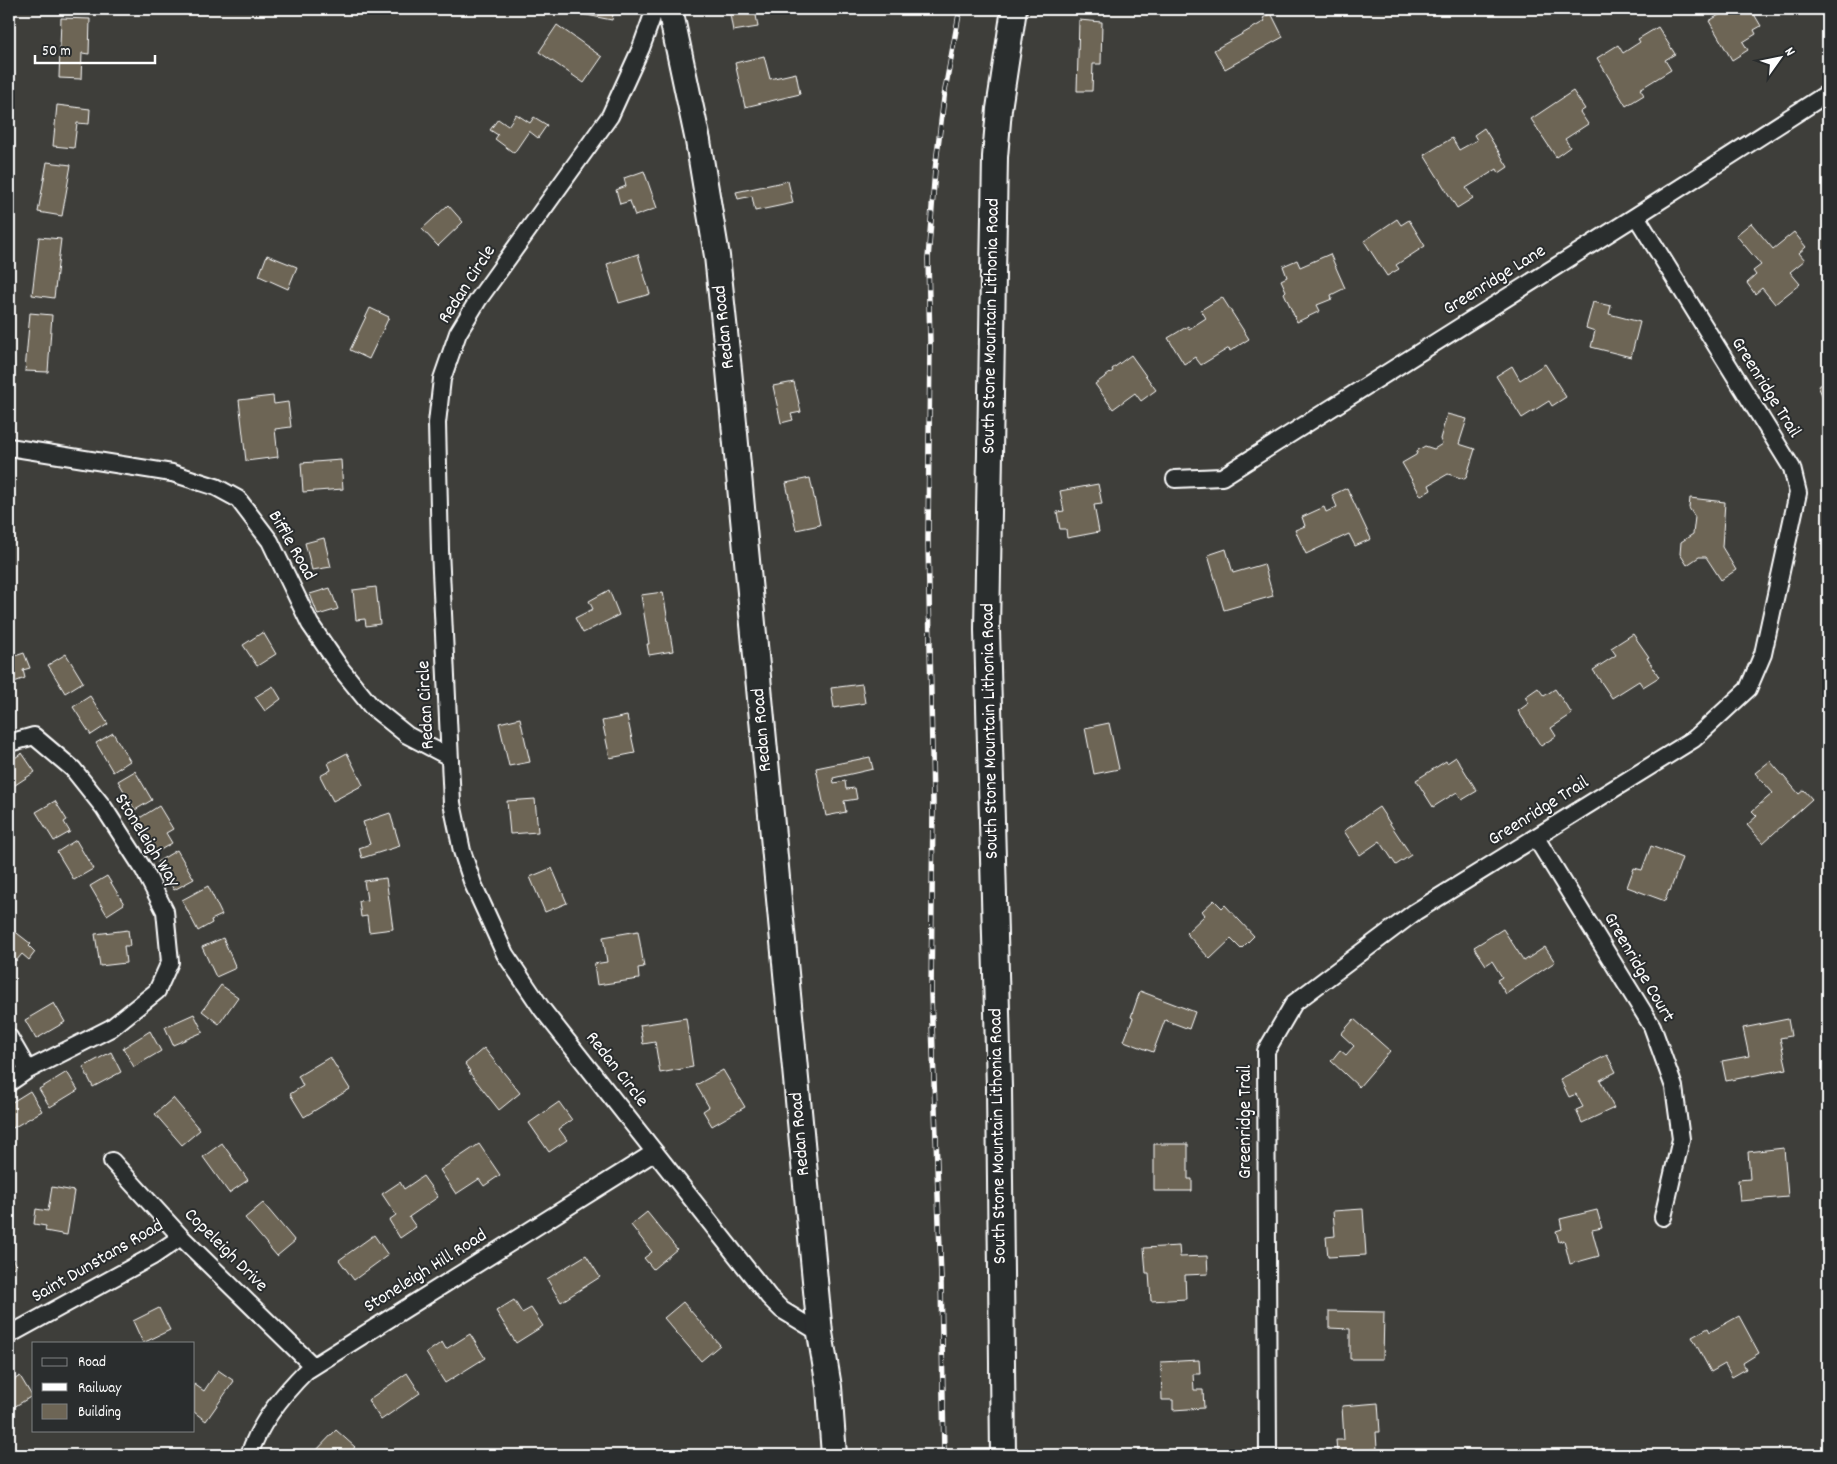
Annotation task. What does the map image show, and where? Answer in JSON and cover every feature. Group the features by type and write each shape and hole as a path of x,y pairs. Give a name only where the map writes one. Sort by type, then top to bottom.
{"main road":[{"name":"Redan Road","path":"670,9 698,141 717,256 820,1333 829,1387 834,1455"},
{"name":"South Stone Mountain Lithonia Road","path":"1003,1455 999,1088 987,630 995,157 999,109 1014,9"}],"street":[{"name":"Redan Circle","path":"655,9 641,48 610,116 478,300 458,333 442,379 437,423 440,550 452,802 462,851 473,884 505,954 542,1009 769,1297 782,1310 820,1333"},
{"name":"Greenridge Lane","path":"1175,479 1222,476 1828,93"},
{"name":"Greenridge Trail","path":"1268,1455 1266,1051 1294,1003 1415,912 1694,740 1748,689 1763,654 1798,493 1792,468 1636,216"},
{"name":"Biffle Road","path":"9,447 172,473 216,487 238,499 270,541 310,624 371,706 407,735 449,758"},
{"name":"Stoneleigh Way","path":"9,743 34,736 73,769 104,808 144,870 165,911 170,962 157,991 111,1028 28,1070 9,1083"},
{"name":"Greenridge Court","path":"1536,838 1652,1026 1674,1087 1681,1139 1663,1217"},
{"path":"9,1037 28,1070"},
{"name":"Stoneleigh Hill Road","path":"249,1455 261,1427 274,1407 289,1388 313,1366 602,1187 655,1152"},
{"name":"Copeleigh Drive","path":"112,1161 181,1237 313,1366"},
{"name":"Saint Dunstans Road","path":"9,1335 153,1256 181,1237"}],"building":[{"path":"566,9 614,9 612,20 566,11"},
{"path":"729,9 755,9 758,27 733,31"},
{"path":"1729,9 1739,9 1741,11 1751,9 1761,26 1754,30 1756,34 1743,42 1748,50 1732,60 1709,21"},
{"path":"1271,13 1283,37 1225,69 1214,50 1265,21 1263,18"},
{"path":"61,18 90,19 89,54 82,53 81,79 59,78"},
{"path":"1079,20 1102,22 1101,64 1093,64 1092,91 1077,91"},
{"path":"557,25 602,57 584,83 539,52"},
{"path":"1658,27 1675,54 1665,60 1671,70 1640,89 1644,95 1626,106 1597,58 1618,45 1623,53 1640,42 1638,39"},
{"path":"764,56 770,79 796,73 800,94 745,107 735,63"},
{"path":"1573,91 1585,109 1580,112 1588,124 1565,139 1570,147 1556,157 1531,119"},
{"path":"57,105 90,109 89,124 77,123 74,148 53,146"},
{"path":"516,114 530,123 534,117 547,125 538,138 529,131 514,153 495,139 498,135 490,130 498,119 508,126"},
{"path":"1484,128 1508,167 1499,173 1497,169 1466,188 1473,198 1457,208 1424,155 1452,138 1459,150 1477,140 1474,135"},
{"path":"47,162 71,165 62,216 38,212"},
{"path":"644,171 657,208 635,216 630,201 620,204 616,190 626,186 624,178"},
{"path":"788,181 793,203 755,211 752,196 738,199 736,192"},
{"path":"448,205 463,222 438,246 422,229"},
{"path":"1397,219 1401,225 1409,220 1425,246 1396,265 1399,269 1387,276 1364,241"},
{"path":"1751,223 1773,249 1794,232 1806,247 1799,253 1805,260 1790,272 1800,284 1775,304 1762,288 1755,294 1747,283 1756,275 1753,271 1761,265 1736,235"},
{"path":"39,237 61,239 54,298 32,295"},
{"path":"638,254 650,294 619,303 607,264"},
{"path":"1330,254 1345,288 1331,295 1332,299 1317,305 1320,311 1297,322 1284,293 1286,291 1281,280 1287,277 1283,266 1297,260 1300,267"},
{"path":"267,255 297,267 288,289 259,276"},
{"path":"1222,297 1249,339 1230,351 1229,348 1201,365 1195,357 1184,364 1168,338 1188,326 1189,329 1206,318 1201,310"},
{"path":"1593,302 1611,306 1609,314 1640,322 1631,357 1591,347 1595,331 1586,328"},
{"path":"370,308 389,317 369,359 350,350"},
{"path":"30,313 52,315 48,372 25,371"},
{"path":"1131,355 1156,390 1141,401 1135,393 1113,409 1095,384"},
{"path":"1545,364 1566,397 1552,406 1549,401 1522,418 1496,376 1512,366 1520,380"},
{"path":"794,382 801,412 791,414 793,420 781,423 773,386"},
{"path":"1828,382 1828,403 1826,404 1818,386"},
{"path":"273,396 274,404 288,402 291,427 275,429 278,457 246,461 239,400"},
{"path":"1447,414 1467,419 1459,444 1475,449 1466,478 1448,474 1429,485 1431,490 1421,496 1402,463 1416,455 1418,450 1425,446 1434,449 1442,444 1440,439"},
{"path":"341,460 343,489 303,492 301,463"},
{"path":"810,478 820,525 796,530 786,483"},
{"path":"1098,484 1102,504 1094,505 1099,532 1067,538 1066,529 1060,529 1057,512 1064,511 1060,491"},
{"path":"1347,488 1371,539 1355,546 1349,534 1306,554 1295,530 1305,526 1302,517 1324,507 1326,512 1337,507 1332,495"},
{"path":"1690,498 1725,502 1722,547 1736,570 1721,580 1706,557 1699,557 1687,565 1680,554 1681,542 1693,534 1695,517 1689,508"},
{"path":"324,538 331,567 312,570 305,543"},
{"path":"1226,549 1233,573 1264,564 1273,596 1224,610 1208,555"},
{"path":"376,587 380,624 366,626 365,619 356,620 353,590"},
{"path":"330,588 338,609 318,615 310,594"},
{"path":"609,590 619,615 583,633 575,618 593,609 589,601"},
{"path":"663,592 673,651 649,655 641,595"},
{"path":"263,632 276,654 257,666 243,645"},
{"path":"1633,634 1649,657 1647,658 1659,677 1643,687 1639,681 1612,698 1593,670 1616,655 1611,648"},
{"path":"24,653 30,668 23,670 25,678 9,684 9,658"},
{"path":"66,654 83,682 65,693 48,665"},
{"path":"862,684 865,703 834,708 831,688"},
{"path":"273,686 281,699 265,711 255,697"},
{"path":"1538,688 1544,696 1555,689 1572,714 1551,728 1556,736 1541,746 1518,711 1529,703 1525,697"},
{"path":"90,696 108,724 91,735 73,707"},
{"path":"627,716 635,753 610,758 602,721"},
{"path":"520,718 530,762 509,766 499,723"},
{"path":"1109,723 1119,769 1094,774 1085,728"},
{"path":"113,733 130,761 113,772 96,743"},
{"path":"22,753 35,772 9,789 9,762"},
{"path":"347,753 363,785 333,801 320,776 331,770 328,763"},
{"path":"870,757 873,769 833,778 834,783 845,781 846,789 855,788 857,799 844,801 846,812 826,816 816,768"},
{"path":"1456,757 1477,791 1462,800 1457,792 1433,807 1416,780 1446,761 1447,763"},
{"path":"1770,761 1799,794 1804,790 1812,799 1763,843 1747,825 1757,816 1752,811 1773,793 1755,773"},
{"path":"135,771 152,800 135,810 118,781"},
{"path":"535,799 538,832 510,834 507,801"},
{"path":"55,801 67,820 64,822 70,832 54,841 36,812"},
{"path":"159,806 173,829 166,833 172,843 157,852 138,819"},
{"path":"1379,807 1411,855 1396,865 1380,841 1360,855 1344,831"},
{"path":"390,813 400,846 362,858 359,848 370,844 363,822"},
{"path":"76,840 93,869 74,880 57,852"},
{"path":"1651,846 1682,858 1665,901 1627,887 1634,868 1642,870"},
{"path":"177,850 194,879 174,890 157,862"},
{"path":"552,868 567,903 545,912 530,877"},
{"path":"107,876 124,904 107,915 90,886"},
{"path":"386,878 393,929 369,932 367,916 361,917 359,901 367,900 364,881"},
{"path":"208,886 222,915 211,920 212,923 198,931 182,900"},
{"path":"1214,900 1222,908 1225,905 1254,936 1241,949 1231,939 1210,959 1186,933 1205,915 1202,911"},
{"path":"1503,929 1524,961 1545,947 1555,962 1506,994 1497,980 1502,977 1492,961 1486,965 1474,947"},
{"path":"13,930 31,944 29,946 35,952 29,960 22,954 16,961 9,955 9,935"},
{"path":"128,930 130,946 124,946 126,963 100,966 95,934"},
{"path":"638,931 644,967 638,968 639,979 597,985 594,964 607,962 603,937"},
{"path":"223,938 236,968 216,977 202,947"},
{"path":"221,985 238,997 219,1024 202,1011"},
{"path":"1140,991 1195,1012 1189,1029 1165,1020 1153,1052 1124,1041 1133,1018 1131,1017"},
{"path":"54,1003 65,1022 36,1039 25,1020"},
{"path":"194,1014 203,1032 173,1045 165,1027"},
{"path":"686,1018 693,1067 660,1073 655,1042 643,1044 640,1025"},
{"path":"1354,1019 1390,1051 1359,1087 1331,1061 1340,1050 1346,1055 1354,1046 1341,1034"},
{"path":"1788,1019 1791,1036 1780,1038 1787,1069 1726,1081 1722,1061 1749,1056 1743,1028"},
{"path":"150,1031 161,1051 134,1067 123,1048"},
{"path":"484,1048 520,1093 499,1110 469,1072 465,1064"},
{"path":"111,1052 121,1072 93,1087 83,1067"},
{"path":"1607,1055 1616,1072 1600,1080 1614,1108 1582,1123 1576,1110 1583,1107 1576,1094 1569,1097 1560,1079"},
{"path":"330,1057 350,1089 304,1117 290,1094 303,1086 298,1076"},
{"path":"723,1070 745,1107 712,1126 703,1111 709,1107 696,1085"},
{"path":"67,1072 78,1090 50,1107 39,1089"},
{"path":"30,1091 42,1111 13,1128 9,1120 9,1104"},
{"path":"173,1098 200,1130 182,1145 155,1114"},
{"path":"559,1102 572,1120 559,1129 567,1140 549,1152 529,1123"},
{"path":"222,1143 248,1180 229,1193 203,1157"},
{"path":"479,1144 500,1175 484,1186 479,1179 456,1194 440,1170"},
{"path":"1154,1144 1188,1144 1188,1179 1192,1179 1192,1191 1154,1191"},
{"path":"1784,1148 1788,1197 1740,1201 1738,1180 1750,1179 1748,1152"},
{"path":"423,1176 438,1197 409,1217 416,1227 400,1238 389,1220 396,1215 382,1194 400,1182 404,1189"},
{"path":"52,1187 74,1191 67,1235 45,1231 46,1226 34,1224 36,1209 48,1211"},
{"path":"263,1203 295,1241 277,1256 245,1218"},
{"path":"1363,1209 1366,1255 1328,1257 1326,1237 1335,1236 1333,1211"},
{"path":"1597,1210 1602,1228 1592,1230 1599,1256 1570,1264 1564,1240 1559,1242 1556,1231 1562,1229 1560,1219"},
{"path":"647,1212 677,1249 653,1269 644,1258 652,1252 631,1225"},
{"path":"374,1235 388,1255 354,1280 339,1260"},
{"path":"1179,1246 1180,1257 1207,1256 1208,1274 1185,1275 1186,1299 1151,1301 1149,1273 1146,1273 1144,1248"},
{"path":"9,1252 16,1266 9,1270"},
{"path":"586,1255 600,1277 561,1302 547,1279"},
{"path":"514,1300 522,1313 531,1308 543,1326 516,1343 496,1311"},
{"path":"683,1302 720,1345 701,1361 664,1318"},
{"path":"159,1308 170,1330 143,1342 133,1321"},
{"path":"1329,1311 1384,1312 1383,1359 1350,1359 1350,1329 1329,1328"},
{"path":"1739,1316 1759,1353 1743,1363 1746,1369 1732,1377 1725,1364 1711,1372 1692,1337 1708,1328 1710,1332"},
{"path":"470,1334 485,1358 445,1383 426,1353 442,1342 446,1349"},
{"path":"1199,1360 1200,1374 1193,1374 1194,1390 1203,1390 1204,1408 1173,1410 1173,1400 1162,1400 1161,1362"},
{"path":"218,1370 234,1381 206,1421 195,1413 195,1385 204,1391"},
{"path":"407,1373 420,1393 381,1420 368,1400"},
{"path":"20,1376 32,1396 9,1410 9,1383"},
{"path":"1378,1403 1380,1432 1376,1432 1377,1449 1337,1452 1336,1440 1344,1440 1342,1406"},
{"path":"336,1430 355,1447 348,1455 312,1455"}],"railway":[{"path":"944,1455 941,1279 931,995 933,803 928,540 930,344 928,259 935,170 945,90 960,9"}]}
